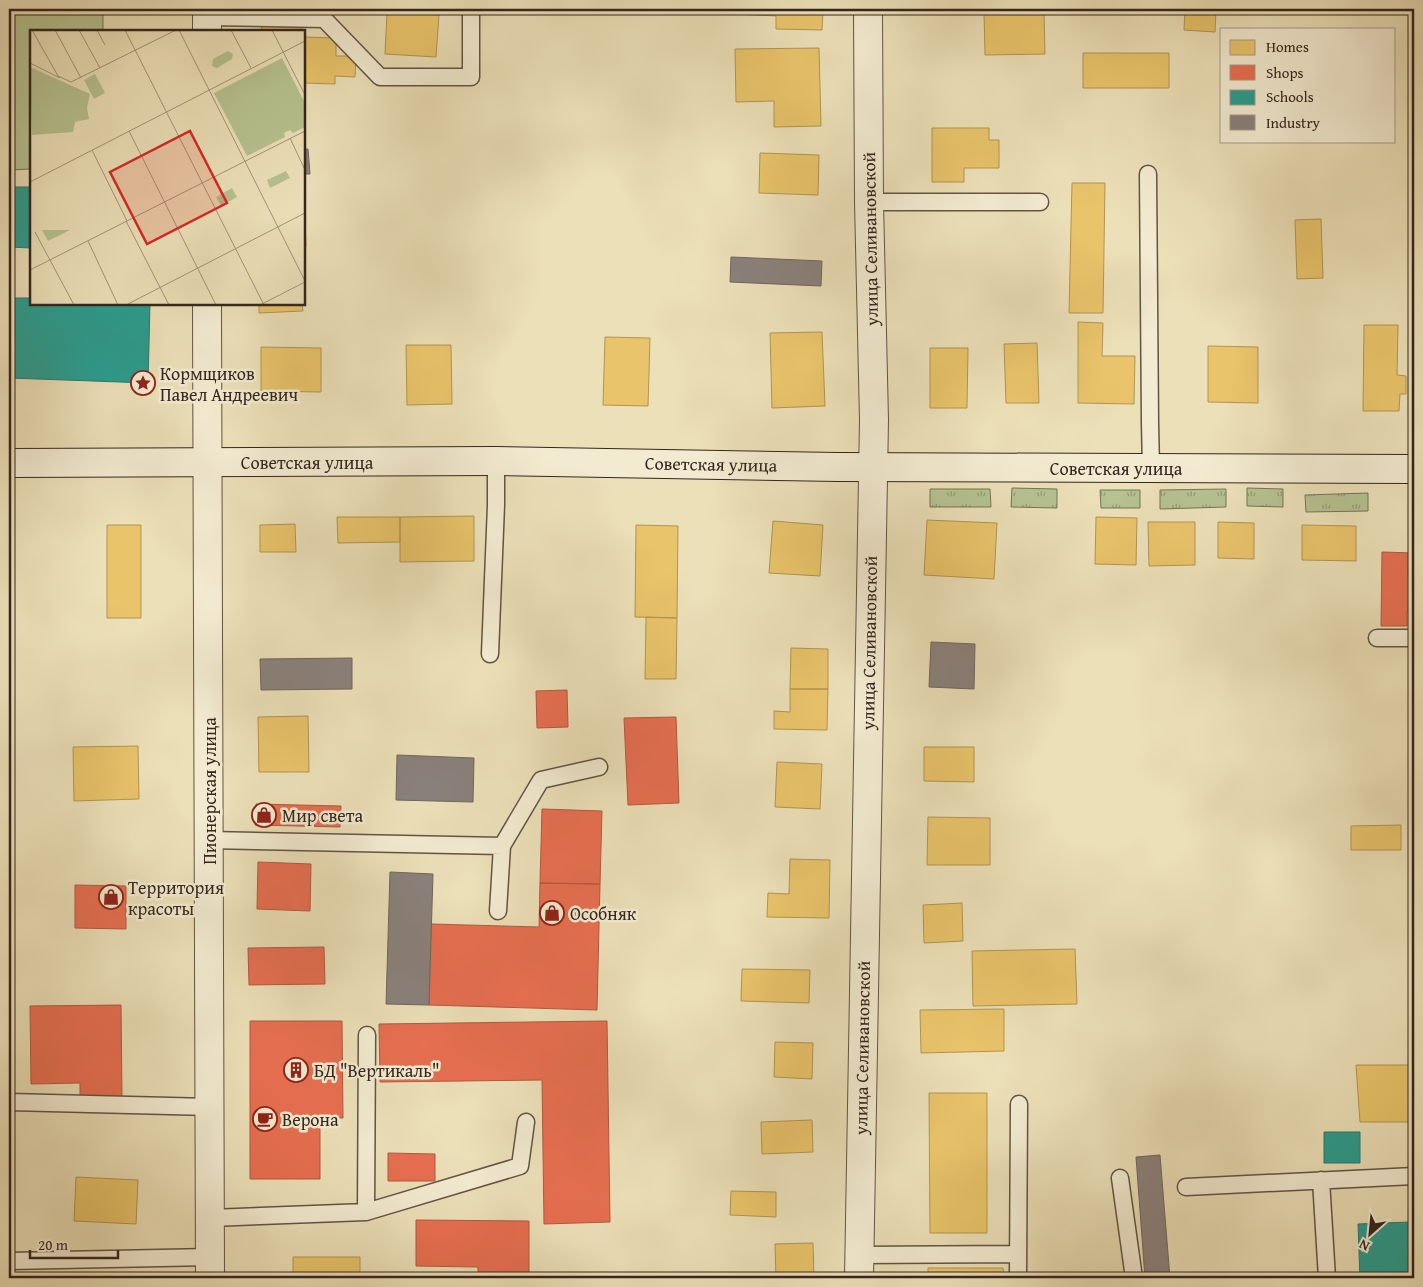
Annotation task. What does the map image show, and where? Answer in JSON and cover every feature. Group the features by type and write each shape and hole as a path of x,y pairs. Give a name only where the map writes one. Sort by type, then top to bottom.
{"street":[{"name":"улица Селивановской","path":"859,1267 874,420 869,202 868,9"},
{"name":"Пионерская улица","path":"207,305 210,1268"},
{"name":"Советская улица","path":"9,463 496,461 838,467 1414,469"}],"lane":[{"path":"207,19 324,20 380,77 471,77 471,9"},
{"path":"1148,174 1151,468"},
{"path":"869,202 1040,202"},
{"path":"490,654 496,461"},
{"path":"1377,638 1414,638"},
{"path":"498,911 502,846 541,780 599,767"},
{"path":"209,840 502,846"},
{"path":"366,1035 366,1212"},
{"path":"9,1102 210,1107"},
{"path":"1018,1278 1019,1104"},
{"path":"211,1218 366,1212 520,1166 526,1122"},
{"path":"1186,1187 1414,1176"},
{"path":"1120,1178 1134,1278"},
{"path":"1322,1180 1326,1278"},
{"path":"859,1267 1018,1254"},
{"path":"9,1261 210,1268"}],"green space":[{"path":"9,9 103,9 103,30 30,30 30,169 9,170"},
{"path":"1012,488 1057,489 1057,508 1011,507"},
{"path":"1247,488 1283,489 1283,507 1247,506"},
{"path":"930,489 990,489 991,507 930,507"},
{"path":"1226,489 1226,507 1160,509 1160,490"},
{"path":"1100,490 1140,490 1140,508 1101,508"},
{"path":"1368,493 1368,511 1306,512 1305,495"}],"building: Homes":[{"path":"735,9 823,9 822,30 776,29 776,16 735,14"},
{"path":"1185,9 1216,9 1215,32 1184,30"},
{"path":"1044,11 1045,54 985,55 984,12"},
{"path":"387,12 439,15 436,57 385,54"},
{"path":"262,25 301,27 301,30 261,30"},
{"path":"305,37 336,38 336,56 356,56 355,77 335,76 335,84 305,83"},
{"path":"819,48 821,126 774,127 774,101 736,102 735,49"},
{"path":"1083,53 1169,53 1169,88 1083,88"},
{"path":"932,128 989,128 989,140 999,140 999,168 964,168 964,182 932,182"},
{"path":"760,153 819,155 818,195 759,193"},
{"path":"1072,183 1105,183 1103,313 1069,313"},
{"path":"1321,219 1323,278 1297,279 1295,220"},
{"path":"259,305 302,305 303,311 259,313"},
{"path":"1078,322 1103,323 1102,356 1135,356 1134,404 1078,403"},
{"path":"1364,325 1398,325 1397,375 1406,376 1406,394 1400,394 1399,411 1363,411"},
{"path":"822,332 825,406 772,408 770,333"},
{"path":"605,337 650,338 648,406 603,405"},
{"path":"1037,343 1039,403 1006,403 1004,344"},
{"path":"406,345 451,345 452,404 407,405"},
{"path":"1208,346 1258,347 1258,403 1208,402"},
{"path":"261,347 321,348 321,392 261,391"},
{"path":"930,348 968,348 967,408 930,408"},
{"path":"474,516 474,561 400,562 400,517"},
{"path":"337,517 400,517 400,542 338,543"},
{"path":"1096,517 1137,518 1136,565 1095,564"},
{"path":"927,520 997,523 994,579 924,575"},
{"path":"773,521 823,525 820,576 769,573"},
{"path":"1148,522 1195,522 1195,565 1149,566"},
{"path":"1218,522 1254,523 1254,559 1218,558"},
{"path":"295,524 296,552 260,552 260,525"},
{"path":"107,525 141,525 141,618 107,618"},
{"path":"636,525 678,526 677,618 635,617"},
{"path":"1302,525 1356,526 1356,561 1302,560"},
{"path":"646,617 677,618 676,679 645,679"},
{"path":"791,648 828,649 828,689 790,689"},
{"path":"790,689 828,689 827,730 774,729 774,711 790,712"},
{"path":"308,716 309,772 259,772 258,717"},
{"path":"138,746 139,799 74,801 73,747"},
{"path":"924,747 974,747 974,782 924,781"},
{"path":"777,762 822,764 820,809 775,807"},
{"path":"928,817 990,818 990,865 927,865"},
{"path":"1401,825 1401,850 1351,850 1351,826"},
{"path":"790,859 830,860 829,918 767,917 768,893 789,894"},
{"path":"962,903 963,941 924,943 923,905"},
{"path":"1075,949 1077,1004 973,1006 972,951"},
{"path":"742,969 810,970 809,1003 741,1001"},
{"path":"1004,1009 1004,1051 921,1053 920,1010"},
{"path":"775,1042 813,1043 812,1079 774,1077"},
{"path":"1356,1065 1414,1065 1414,1122 1360,1122"},
{"path":"929,1093 987,1093 987,1233 930,1233"},
{"path":"812,1120 813,1152 762,1154 761,1122"},
{"path":"76,1177 138,1180 136,1224 74,1221"},
{"path":"731,1191 776,1192 776,1217 730,1215"},
{"path":"813,1243 814,1278 776,1278 775,1244"},
{"path":"293,1257 360,1257 360,1278 293,1278"},
{"path":"928,1268 1003,1268 1004,1278 928,1278"}],"building: Shops":[{"path":"1382,552 1414,553 1414,611 1407,611 1407,626 1381,626"},
{"path":"567,690 568,727 537,728 536,691"},
{"path":"676,717 679,803 628,805 624,718"},
{"path":"256,804 341,806 340,827 255,825"},
{"path":"542,809 602,811 600,884 540,883"},
{"path":"258,862 311,864 310,911 257,909"},
{"path":"540,883 600,884 597,1010 429,1005 431,924 539,927"},
{"path":"75,885 126,886 126,929 75,928"},
{"path":"324,947 325,984 249,985 248,948"},
{"path":"121,1005 122,1097 80,1097 80,1083 31,1084 30,1006"},
{"name":"БД \"Вертикаль\"","path":"250,1021 342,1021 343,1118 320,1118 320,1179 250,1179"},
{"path":"607,1021 610,1222 544,1224 542,1080 380,1082 379,1024"},
{"path":"388,1153 435,1154 435,1181 388,1181"},
{"path":"416,1220 529,1221 529,1278 478,1278 478,1267 416,1266"}],"building: Schools":[{"path":"9,187 30,187 30,248 9,247"},
{"path":"9,298 30,298 30,305 150,305 148,383 9,378"},
{"path":"1324,1132 1360,1132 1360,1163 1324,1163"},
{"path":"1410,1222 1412,1278 1360,1278 1358,1224"}],"building: Industry":[{"path":"305,149 308,149 310,174 305,174"},
{"path":"731,257 822,261 821,286 730,282"},
{"path":"931,642 975,644 974,689 929,687"},
{"path":"352,658 352,689 261,690 260,659"},
{"path":"397,755 474,758 473,802 396,800"},
{"path":"390,872 433,874 429,1005 386,1004"},
{"path":"1160,1155 1170,1278 1145,1278 1136,1157"}],"place":[{"name":"Кормщиков Павел Андреевич","path":"143,383"},
{"name":"Мир света","path":"264,815"},
{"name":"Территория красоты","path":"111,897"},
{"name":"Особняк","path":"552,913"},
{"name":"БД \"Вертикаль\"","path":"296,1070"},
{"name":"Верона","path":"265,1119"}]}
